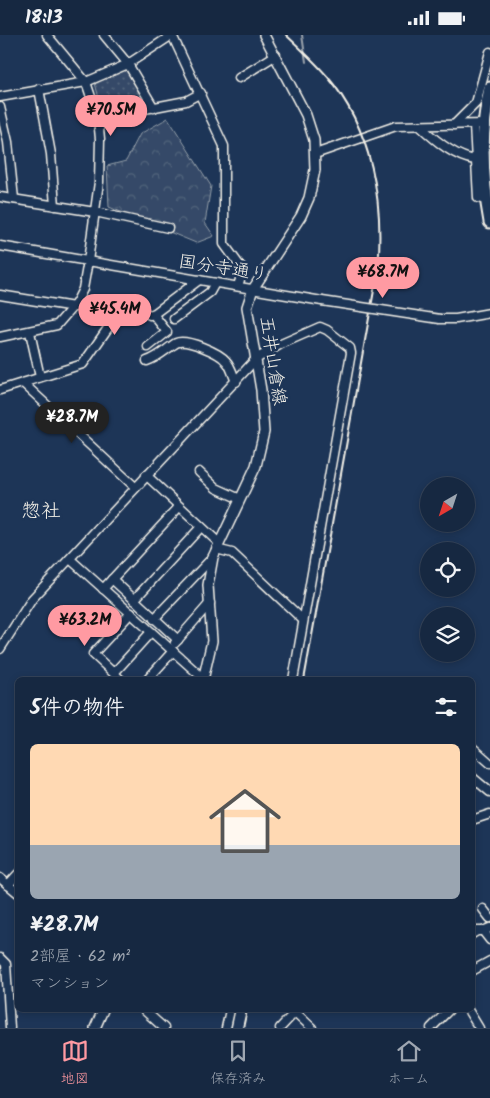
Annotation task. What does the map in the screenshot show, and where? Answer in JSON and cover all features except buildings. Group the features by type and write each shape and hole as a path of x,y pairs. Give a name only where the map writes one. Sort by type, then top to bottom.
{"highway":[{"path":"490,88 479,125 490,223"}],"main road":[{"name":"五井山倉線","path":"203,677 212,641 208,585 216,549 256,466 264,433 265,417 247,307 253,289 288,239 305,207 313,184 315,153 306,115 264,35"},
{"path":"95,1028 102,1012"}],"street":[{"path":"0,337 57,325 75,305 83,289 88,261 100,155 98,118 86,82 46,35"},
{"path":"104,35 128,64 154,108"},
{"path":"0,97 86,82 128,64 172,35 201,93 224,146 224,244 243,270 238,286"},
{"path":"454,125 476,103 490,51"},
{"path":"239,78 276,55"},
{"path":"39,89 51,154 54,206"},
{"path":"98,118 186,101 201,93"},
{"path":"0,107 8,142 14,199"},
{"path":"315,153 396,126 479,125 475,160 478,198 486,200"},
{"path":"421,127 441,144 466,158 475,160"},
{"path":"0,197 95,212 168,228"},
{"name":"国分寺通り","path":"0,246 322,301 440,319 456,319 490,313"},
{"path":"152,315 200,280"},
{"path":"174,319 210,292 215,283"},
{"path":"0,295 75,305 117,315 140,310 152,315 167,332 148,347"},
{"path":"0,390 83,364 117,315"},
{"path":"0,649 32,599 256,359 281,344 320,327 327,330 350,348 351,353 294,677"},
{"path":"30,331 40,377"},
{"path":"147,361 156,358 177,343 185,342 223,357 228,363 236,382"},
{"path":"23,383 135,487"},
{"path":"200,472 216,487 240,499"},
{"path":"146,475 201,527 216,549 232,553 303,620"},
{"path":"103,589 179,507"},
{"path":"134,600 201,527"},
{"path":"154,619 216,549"},
{"path":"70,559 201,677"},
{"path":"112,579 178,640"},
{"path":"149,677 210,603"},
{"path":"118,677 93,654 131,613"},
{"path":"114,673 151,632"},
{"path":"475,752 490,763"},
{"path":"475,780 490,792"},
{"path":"475,819 490,814"},
{"path":"0,878 15,891"},
{"path":"8,885 15,878"},
{"path":"483,909 490,919"},
{"path":"475,932 487,929 490,941"},
{"path":"0,958 6,964 10,1028"},
{"path":"475,969 490,961"},
{"path":"146,1012 164,1028"},
{"path":"226,1028 230,1012"},
{"path":"280,1028 295,1012"},
{"path":"297,1012 312,1028"},
{"path":"431,1028 447,1012"},
{"path":"469,1012 479,1028"}],"green space":[{"path":"129,68 150,103 102,111 95,83"},
{"path":"168,118 211,186 205,223 214,236 196,243 109,207 107,166 126,161 140,134"}],"waterway":[{"path":"302,35 306,62"}],"railway":[{"path":"286,35 327,76 355,119 372,167 379,217 378,268 305,677"},
{"path":"243,1028 247,1012"}],"district":[{"name":"惣社","path":"41,512"}]}
